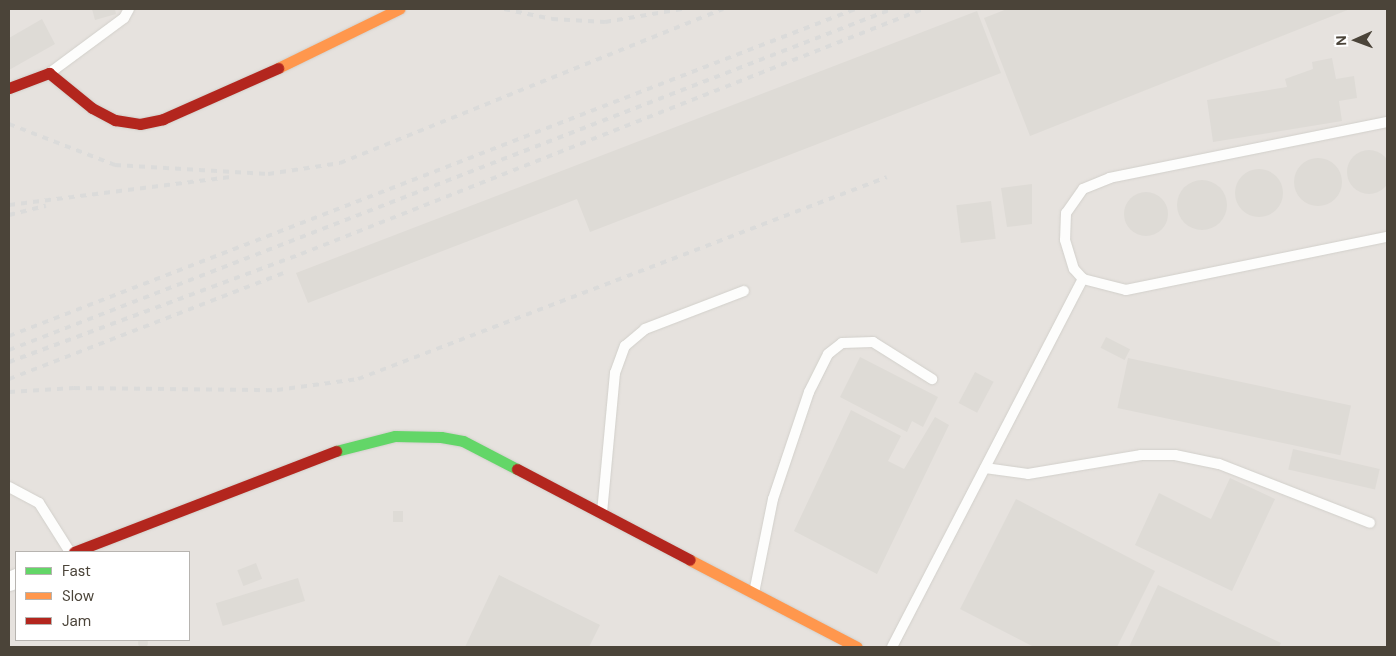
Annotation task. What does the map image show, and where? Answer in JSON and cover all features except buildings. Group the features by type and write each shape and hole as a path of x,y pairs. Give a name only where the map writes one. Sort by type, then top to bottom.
{"street":[{"path":"9,88 49,73 92,108 116,120 140,124 163,119 244,84 399,9"},
{"path":"77,551 332,452 418,434 463,441 857,647"}],"lane":[{"path":"49,73 124,18 129,9"},
{"path":"1387,122 1110,178 1083,189 1066,213 1065,240 1074,269 1082,279 1126,290 1387,237"},
{"path":"892,647 1082,279"},
{"path":"602,514 615,373 624,346 645,329 744,291"},
{"path":"754,594 774,499 809,392 828,354 842,343 873,342 932,378"},
{"path":"985,468 1028,474 1141,455 1176,455 1219,464 1370,523"},
{"path":"9,487 39,503 69,551"}],"shaded area":[{"path":"9,9 1387,9 1387,647 9,647"}],"railway":[{"path":"504,9 552,19 605,22 682,9"},
{"path":"9,124 115,165 268,174 340,163 723,9"},
{"path":"9,336 855,9"},
{"path":"9,350 892,9"},
{"path":"9,362 301,254 923,9"},
{"path":"9,205 230,177"},
{"path":"9,392 74,388 277,390 358,379 887,177"},
{"path":"9,215 46,206"},
{"path":"9,379 283,273"}],"traffic: fast":[{"path":"336,451 395,436 441,437 463,441 517,469"}],"traffic: slow":[{"path":"278,68 399,9"},
{"path":"690,560 857,647"}],"traffic: jam":[{"path":"9,88 49,73 92,108 115,120 140,124 163,119 278,68"},
{"path":"77,551 336,451"},
{"path":"517,469 690,560"}]}
